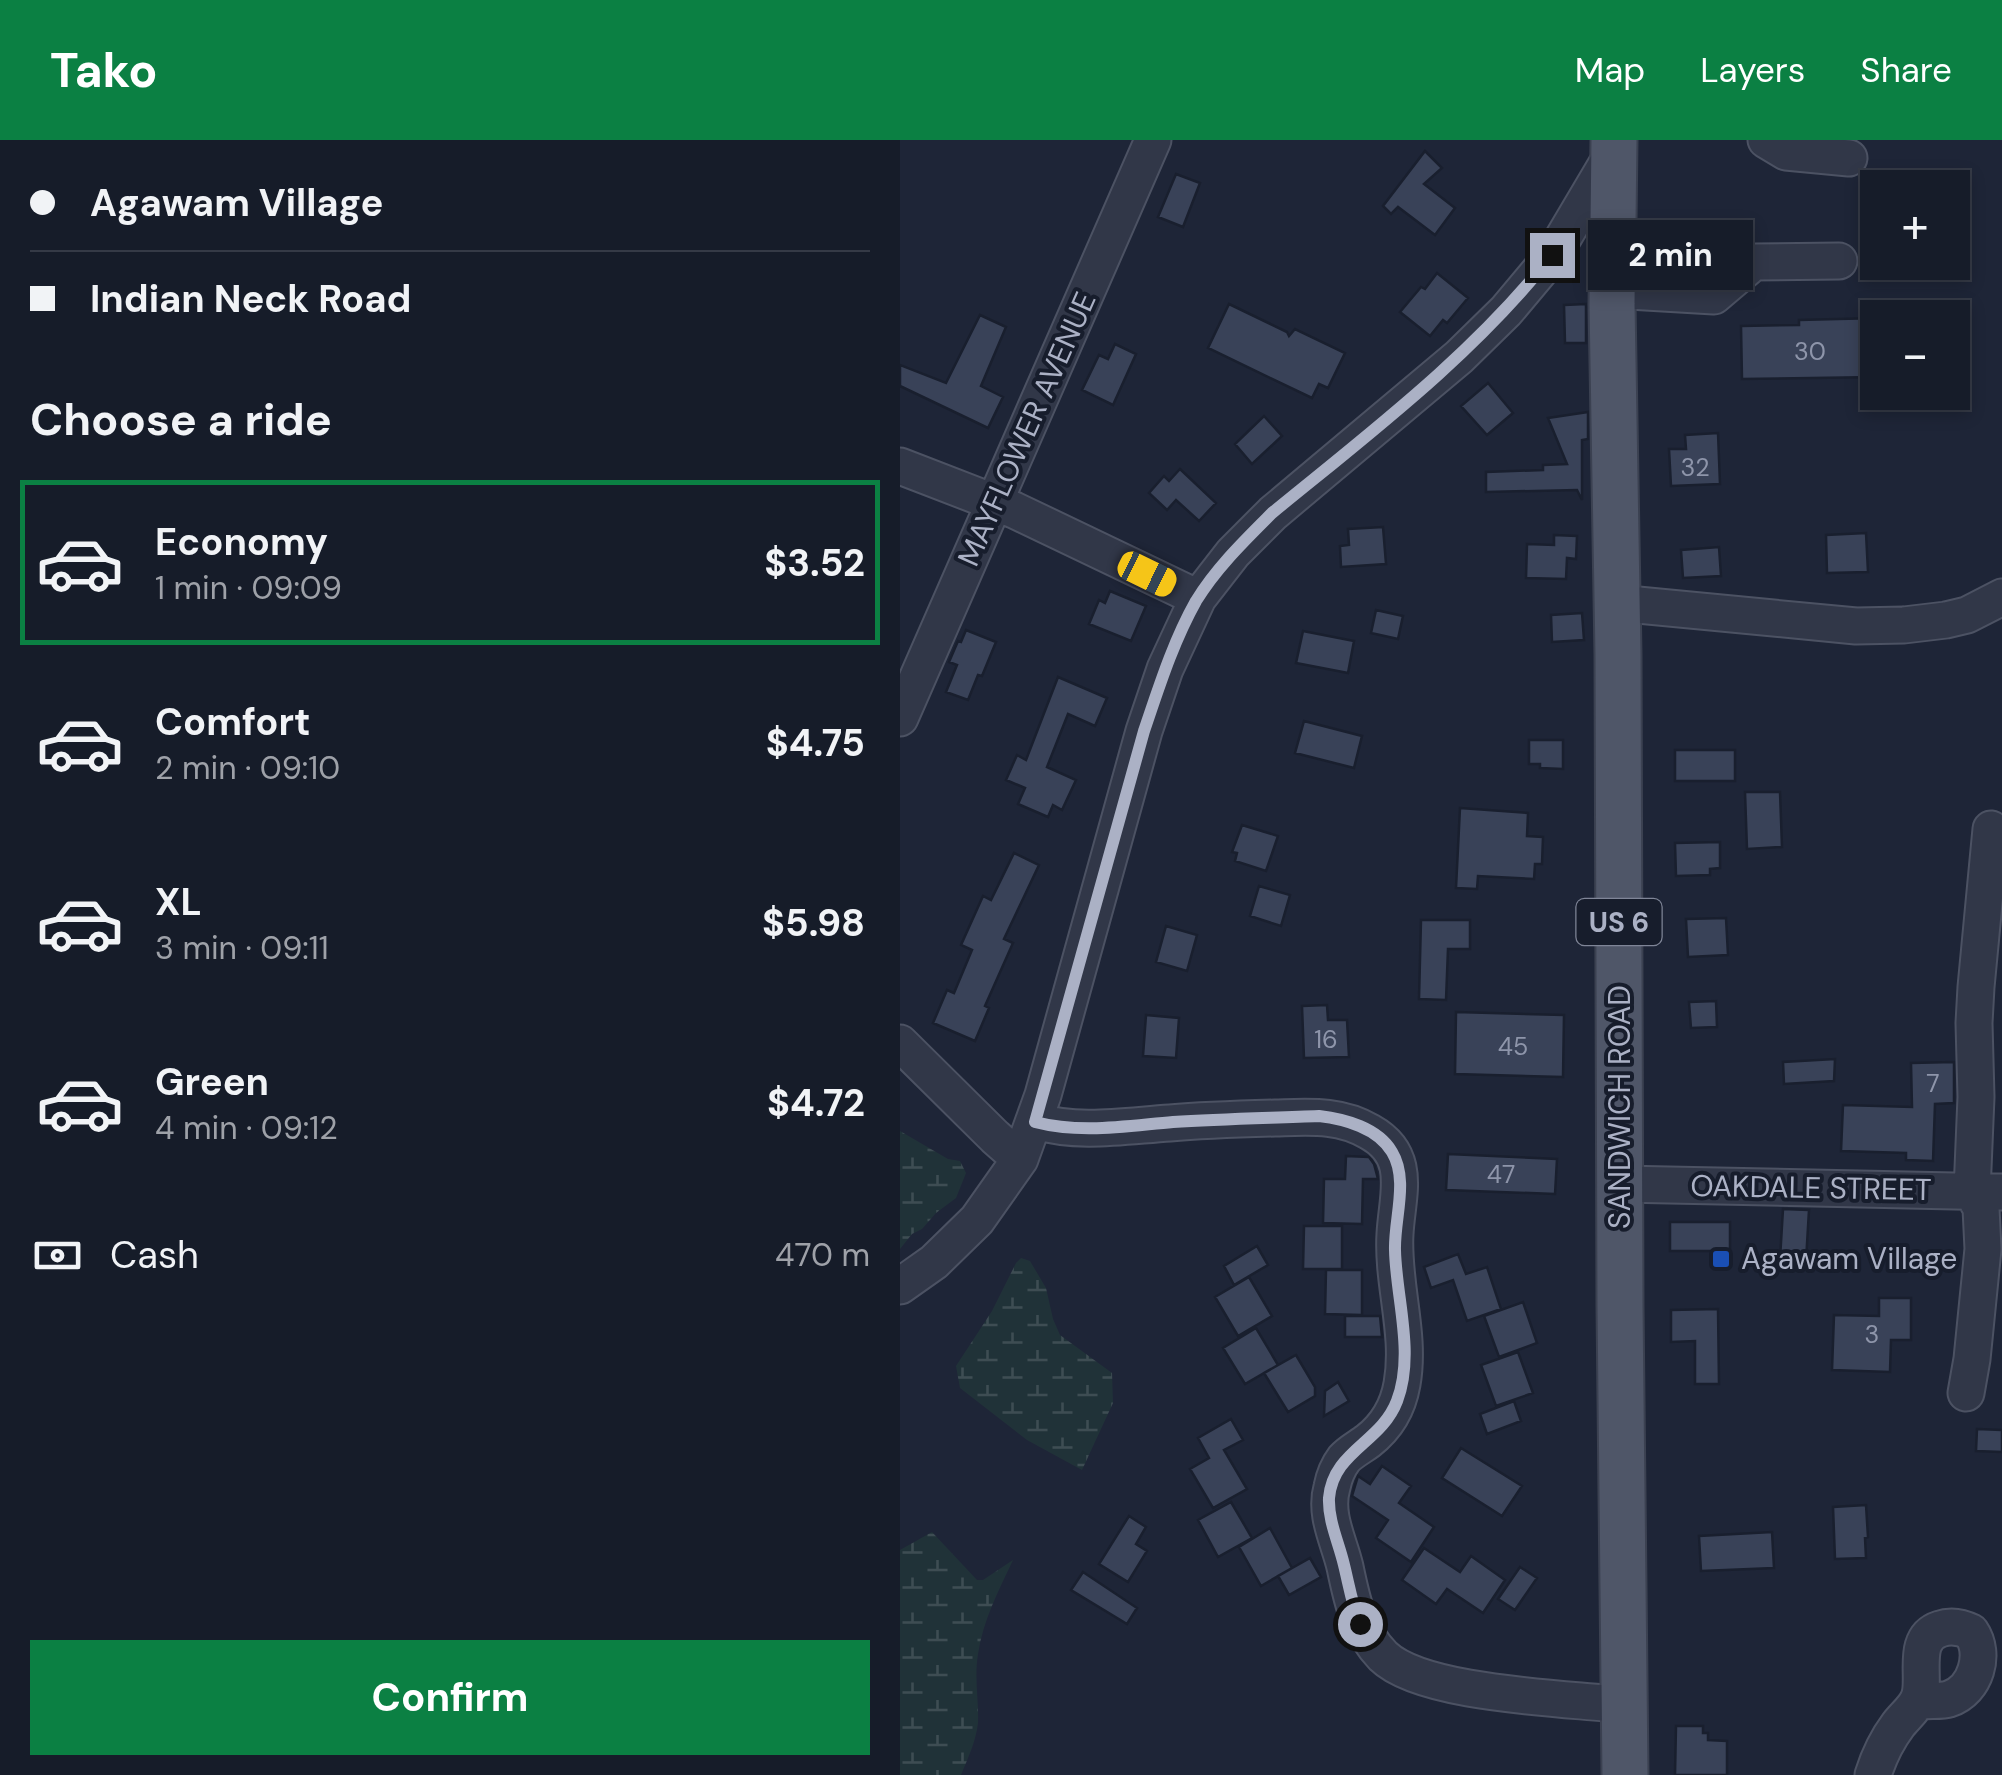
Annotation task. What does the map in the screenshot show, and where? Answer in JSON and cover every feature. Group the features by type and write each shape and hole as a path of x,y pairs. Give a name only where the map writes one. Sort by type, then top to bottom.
{"main road":[{"name":"SANDWICH ROAD","path":"1614,146 1625,1775"}],"street":[{"name":"MAYFLOWER AVENUE","path":"900,718 1153,140"},
{"path":"1766,140 1786,152 1849,158"},
{"path":"900,1286 934,1262 978,1220 1020,1158 1035,1122 1144,731 1171,654 1198,598 1240,545 1272,513 1459,357 1506,311 1552,255 1614,146"},
{"path":"1612,290 1714,296 1754,262 1838,262"},
{"path":"900,466 996,502 1198,598"},
{"path":"1618,602 1856,626 1904,625 1967,615 2002,596"},
{"path":"1966,1392 1982,1250 1982,1208 1987,1192 1976,1096 1976,987 1992,830"},
{"path":"900,1043 1020,1158"},
{"path":"1035,1122 1091,1129 1319,1116 1348,1121 1386,1143 1396,1159 1400,1180 1395,1234 1404,1349 1402,1385 1387,1421 1344,1459 1329,1498 1352,1605 1360,1624 1392,1664 1415,1675 1515,1695 1624,1705"},
{"name":"OAKDALE STREET","path":"1620,1184 1987,1192"},
{"path":"1873,1775 1885,1745 1918,1702"}],"green space":[{"path":"900,1131 948,1159 960,1161 966,1173 956,1198 912,1234 900,1249"},
{"path":"1021,1258 1030,1261 1046,1288 1060,1335 1112,1373 1113,1403 1082,1470 1027,1440 960,1388 956,1366"},
{"path":"932,1532 977,1580 1013,1560 980,1641 976,1672 978,1723 961,1775 900,1775 900,1550"}],"building":[{"path":"1425,151 1442,168 1424,184 1455,208 1435,235 1398,207 1391,214 1383,206"},
{"path":"1176,174 1200,183 1183,227 1158,217"},
{"path":"1437,273 1468,298 1430,336 1400,312"},
{"path":"1229,304 1289,336 1295,329 1345,353 1328,388 1319,384 1312,398 1208,348"},
{"path":"1586,304 1586,343 1565,343 1564,305"},
{"path":"980,315 1006,327 981,386 1003,397 988,428 900,386 900,365 946,383"},
{"path":"1860,318 1860,377 1742,379 1741,326 1799,325 1799,320"},
{"path":"1115,344 1136,354 1113,405 1082,390 1099,355 1108,359"},
{"path":"1488,383 1513,413 1487,435 1461,406"},
{"path":"1588,412 1588,439 1582,440 1582,500 1577,490 1486,492 1486,472 1543,470 1543,465 1567,464 1548,418"},
{"path":"1264,416 1282,436 1252,464 1235,444"},
{"path":"1718,433 1720,484 1671,486 1669,449 1686,449 1685,435"},
{"path":"1180,469 1216,503 1199,521 1176,500 1167,510 1149,493 1164,476 1169,481"},
{"path":"1383,527 1386,564 1341,567 1340,546 1349,545 1348,529"},
{"path":"1866,533 1868,572 1827,573 1826,535"},
{"path":"1554,535 1577,536 1576,559 1567,558 1566,579 1526,578 1527,544 1554,545"},
{"path":"1719,547 1721,576 1683,578 1681,550"},
{"path":"1110,591 1146,606 1131,641 1089,624 1099,600 1105,603"},
{"path":"1376,610 1403,616 1398,639 1371,633"},
{"path":"1582,613 1584,640 1552,642 1551,615"},
{"path":"966,630 996,642 968,700 946,692 957,665 949,662"},
{"path":"1303,631 1354,641 1348,673 1296,663"},
{"path":"1058,677 1107,698 1095,726 1068,714 1047,767 1076,780 1062,810 1053,805 1048,817 1018,804 1025,788 1006,780 1017,755 1026,760"},
{"path":"1304,721 1362,736 1354,768 1295,753"},
{"path":"1529,740 1563,740 1563,769 1529,764"},
{"path":"1675,750 1735,750 1735,781 1675,781"},
{"path":"1745,792 1780,792 1782,847 1747,849"},
{"path":"1460,808 1528,813 1527,836 1543,837 1542,864 1535,864 1534,879 1478,876 1477,889 1456,888"},
{"path":"1242,825 1278,836 1266,871 1235,861 1237,853 1232,852"},
{"path":"1720,842 1720,868 1710,869 1710,875 1676,876 1675,843"},
{"path":"1014,853 1039,865 1004,939 1013,943 985,1006 989,1008 975,1041 933,1023 947,990 954,993 972,950 961,945 983,896 991,900"},
{"path":"1259,886 1290,895 1281,926 1250,916"},
{"path":"1726,918 1728,955 1688,957 1686,919"},
{"path":"1421,920 1470,920 1470,949 1448,949 1446,1000 1419,999"},
{"path":"1166,926 1197,935 1187,971 1156,962"},
{"path":"1716,1001 1717,1027 1691,1028 1689,1002"},
{"path":"1327,1005 1328,1020 1347,1020 1349,1057 1304,1058 1302,1006"},
{"path":"1456,1012 1564,1015 1563,1077 1455,1074"},
{"path":"1146,1015 1179,1018 1176,1058 1143,1056"},
{"path":"1835,1059 1834,1081 1784,1084 1783,1062"},
{"path":"1954,1062 1954,1103 1935,1104 1933,1161 1906,1160 1906,1153 1841,1151 1843,1105 1912,1107 1911,1063"},
{"path":"1448,1154 1557,1159 1555,1194 1446,1190"},
{"path":"1346,1156 1369,1157 1378,1179 1363,1179 1362,1224 1323,1223 1324,1179 1345,1179"},
{"path":"1783,1209 1809,1210 1806,1261 1780,1259"},
{"path":"1670,1222 1730,1222 1730,1251 1670,1251"},
{"path":"1304,1226 1342,1226 1342,1269 1303,1269"},
{"path":"1257,1246 1268,1265 1234,1285 1224,1266"},
{"path":"1458,1254 1466,1274 1487,1267 1501,1309 1467,1321 1453,1280 1431,1288 1424,1267"},
{"path":"1326,1270 1362,1270 1362,1315 1325,1314"},
{"path":"1249,1277 1272,1316 1238,1336 1215,1297"},
{"path":"1879,1298 1911,1298 1911,1340 1891,1340 1890,1372 1832,1370 1834,1315 1879,1316"},
{"path":"1523,1302 1537,1343 1499,1357 1484,1316"},
{"path":"1718,1309 1719,1384 1695,1384 1695,1341 1671,1342 1671,1310"},
{"path":"1345,1316 1380,1316 1382,1337 1345,1337"},
{"path":"1256,1328 1278,1365 1245,1384 1223,1348"},
{"path":"1518,1352 1533,1393 1496,1406 1481,1365"},
{"path":"1296,1355 1315,1387 1315,1396 1288,1412 1264,1373"},
{"path":"1338,1382 1349,1401 1324,1416 1325,1391"},
{"path":"1514,1401 1521,1421 1487,1434 1480,1414"},
{"path":"1231,1419 1243,1440 1224,1450 1247,1489 1213,1508 1190,1469 1209,1458 1198,1438"},
{"path":"1977,1429 2002,1430 2002,1452 1976,1451"},
{"path":"1461,1448 1522,1486 1502,1516 1442,1478"},
{"path":"1382,1466 1411,1486 1399,1503 1434,1527 1411,1562 1376,1538 1388,1520 1352,1496 1358,1476 1370,1484"},
{"path":"1231,1502 1252,1538 1218,1557 1198,1520"},
{"path":"1866,1505 1866,1558 1835,1559 1833,1507"},
{"path":"1129,1516 1146,1527 1136,1544 1147,1551 1128,1582 1099,1564"},
{"path":"1270,1528 1292,1568 1261,1586 1239,1547"},
{"path":"1772,1532 1774,1568 1701,1571 1699,1536"},
{"path":"1424,1548 1460,1572 1471,1556 1505,1580 1483,1613 1447,1589 1436,1604 1402,1580"},
{"path":"1310,1558 1321,1577 1289,1595 1278,1576"},
{"path":"1520,1567 1537,1578 1515,1610 1498,1599"},
{"path":"1083,1572 1137,1608 1127,1624 1071,1590"},
{"path":"1676,1726 1703,1726 1708,1740 1727,1741 1727,1775 1675,1775"}],"place":[{"name":"Agawam Village","path":"1721,1259"}],"route":[{"path":"1360,1624 1352,1605 1329,1498 1344,1459 1387,1421 1402,1385 1404,1349 1395,1254 1400,1180 1392,1150 1359,1126 1319,1116 1091,1129 1035,1122 1144,731 1177,639 1198,598 1218,570 1272,513 1459,357 1506,311 1552,255"}]}
